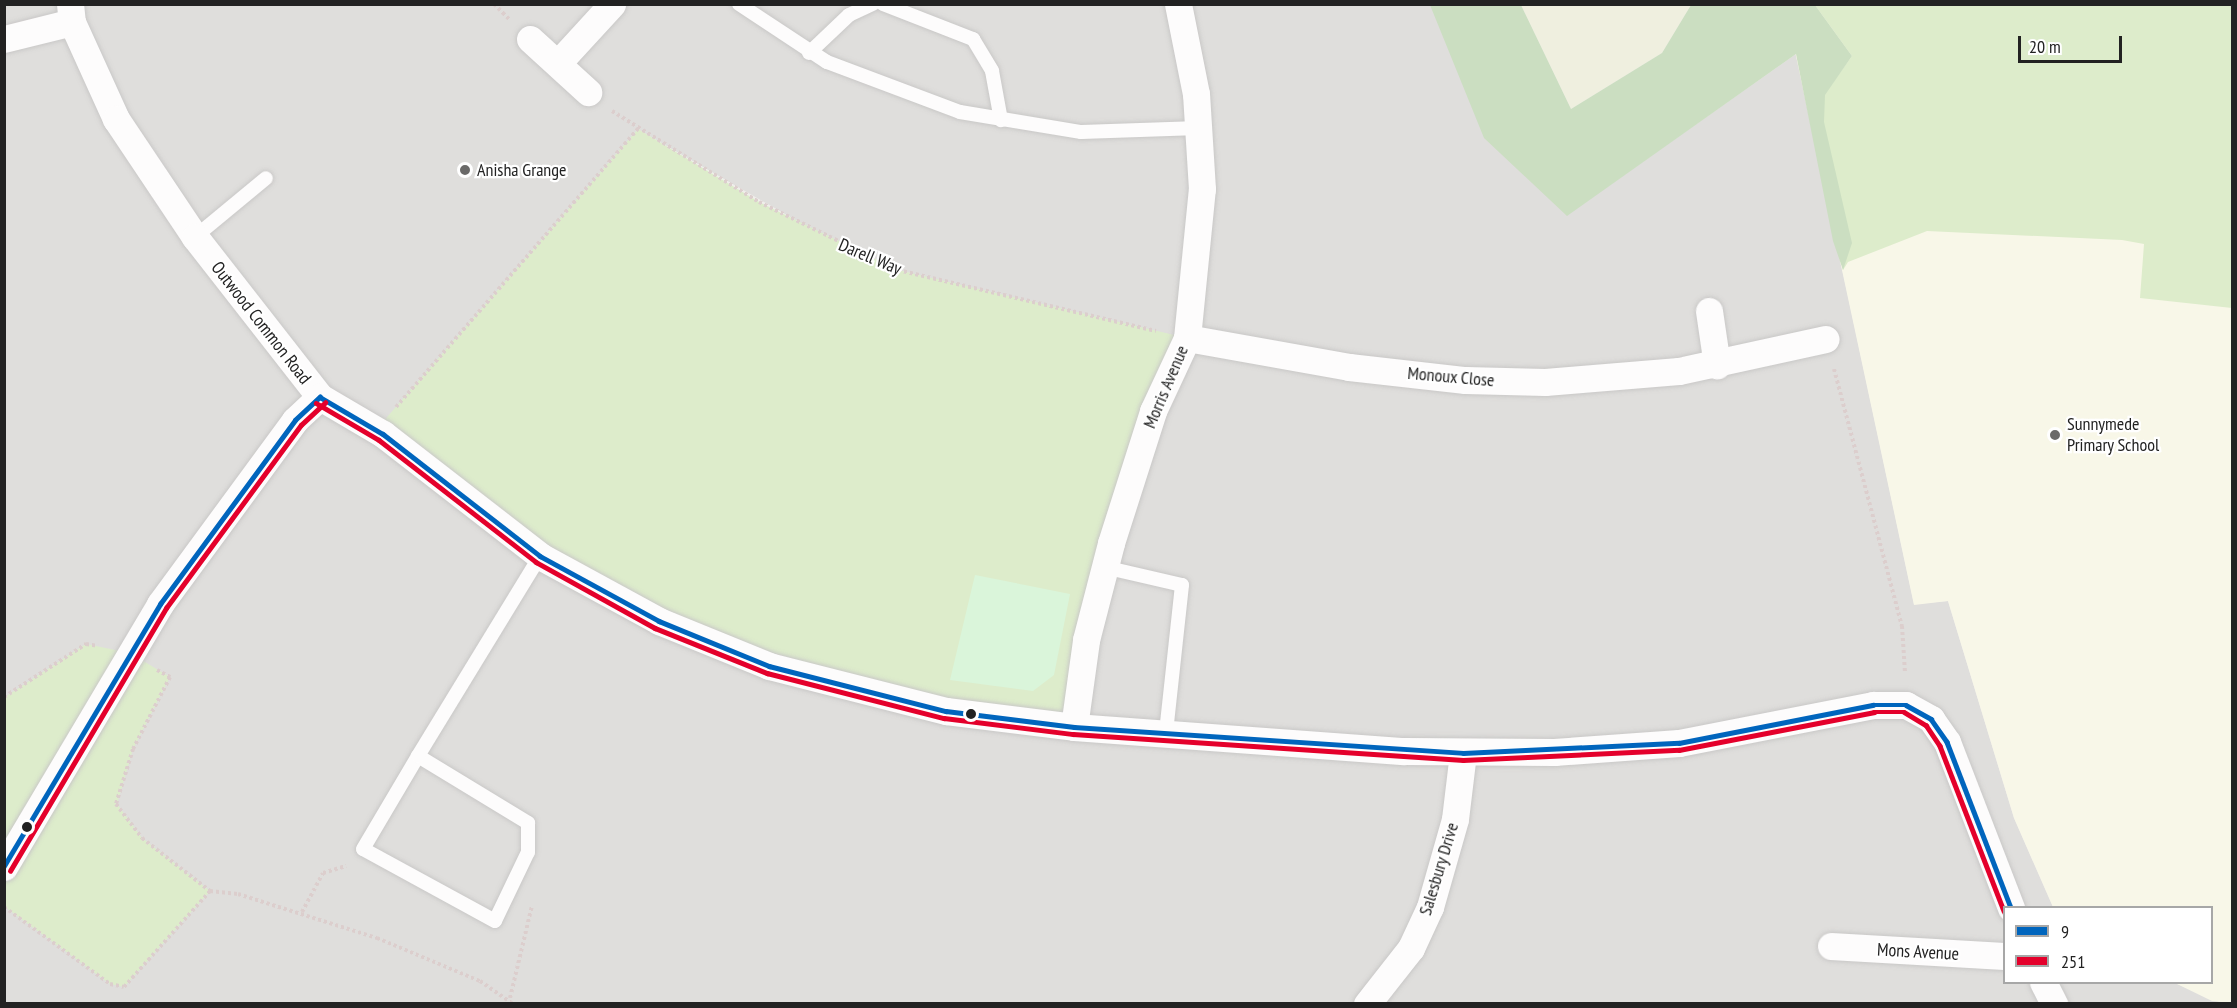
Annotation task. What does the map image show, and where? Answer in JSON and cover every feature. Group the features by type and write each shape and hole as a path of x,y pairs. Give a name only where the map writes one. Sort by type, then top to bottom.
{"street":[{"path":"558,63 612,4"},
{"name":"Morris Avenue","path":"1074,727 1086,640 1104,567 1154,411 1187,338 1202,189 1199,128 1178,4"},
{"path":"4,39 71,13"},
{"name":"Outwood Common Road","path":"4,867 130,653 234,499 295,420 320,398 195,237 116,119 71,13"},
{"path":"530,39 588,92"},
{"path":"1709,311 1717,365"},
{"name":"Monoux Close","path":"1187,338 1465,380 1545,382 1717,365 1826,339"},
{"path":"320,398 374,432 383,434 540,556 658,621 769,666 946,711 1074,727 1463,753 1679,743 1873,705 1906,705 1931,719 1947,742 2010,906"},
{"name":"Salesbury Drive","path":"1378,1000 1411,948 1430,907 1455,819 1463,753"},
{"name":"Mons Avenue","path":"1831,946 2003,956"},
{"path":"2044,984 2054,1004"}],"lane":[{"path":"739,4 810,53 960,112 1001,120 1112,133 1199,128"},
{"path":"810,53 849,15 873,4"},
{"path":"883,4 973,39 992,71 1001,120"},
{"path":"195,237 266,178"},
{"path":"418,756 528,823 528,852 495,921 363,849 418,756 540,556"},
{"path":"1104,567 1182,585 1166,732"}],"path":[{"name":"Darell Way","path":"588,92 639,129 759,202 898,270 1187,338"},
{"path":"374,432 639,129"},
{"path":"1826,339 1902,627 1906,705"},
{"path":"4,698 86,644 130,653 170,677 133,749 116,804 141,838 210,891 302,912 480,981 513,1004"},
{"path":"302,912 323,873 342,871 363,849"},
{"path":"4,907 110,984 124,987 210,891"}],"shaded area":[{"path":"5,4 1471,5 1567,215 1796,54 1914,604 1948,601 2014,818 2053,906 2003,906 2003,984 2177,984 2222,1003 5,1004","holes":["639,130 832,241 898,270 1021,302 540,556"]},
{"name":"Sunnymede Primary School","path":"1785,5 2232,5 2232,1003 2212,1001 2177,984 2213,984 2213,906 2053,906 2014,818 1948,601 1914,605"}],"green space":[{"path":"1430,5 1521,5 1571,109 1662,53 1691,5 1815,5 1852,56 1825,95 1824,122 1852,243 1843,270 1833,241 1796,54 1567,216 1484,138"},
{"path":"1521,5 1691,5 1662,53 1571,109"},
{"path":"1815,5 2232,5 2232,308 2140,298 2144,244 2122,240 1927,231 1848,262 1843,270 1809,116 1852,56"},
{"path":"638,129 759,202 898,270 1187,338 1153,411 1074,727 1010,720 659,621 374,432"},
{"path":"975,575 1070,594 1054,675 1033,691 950,680"},
{"path":"86,644 130,653 170,677 133,749 117,804 142,838 210,891 124,987 110,984 5,907 5,697"}],"transit line":[{"name":"9","path":"320,397 383,434 540,556 659,621 769,666 946,711 1074,727 1463,753 1679,743 1873,705 1906,705 1931,719 1947,742 2010,906"},
{"name":"9","path":"4,866 160,604 295,420 320,397"},
{"name":"251","path":"316,403 379,440 536,562 655,628 767,673 944,718 1073,734 1463,760 1679,750 1874,712 1904,712 1926,725 1940,746 2003,908"},
{"name":"251","path":"10,871 166,608 301,425 325,403"}],"place":[{"name":"Anisha Grange","path":"465,170"},
{"name":"Sunnymede Primary School","path":"2055,435"}]}
